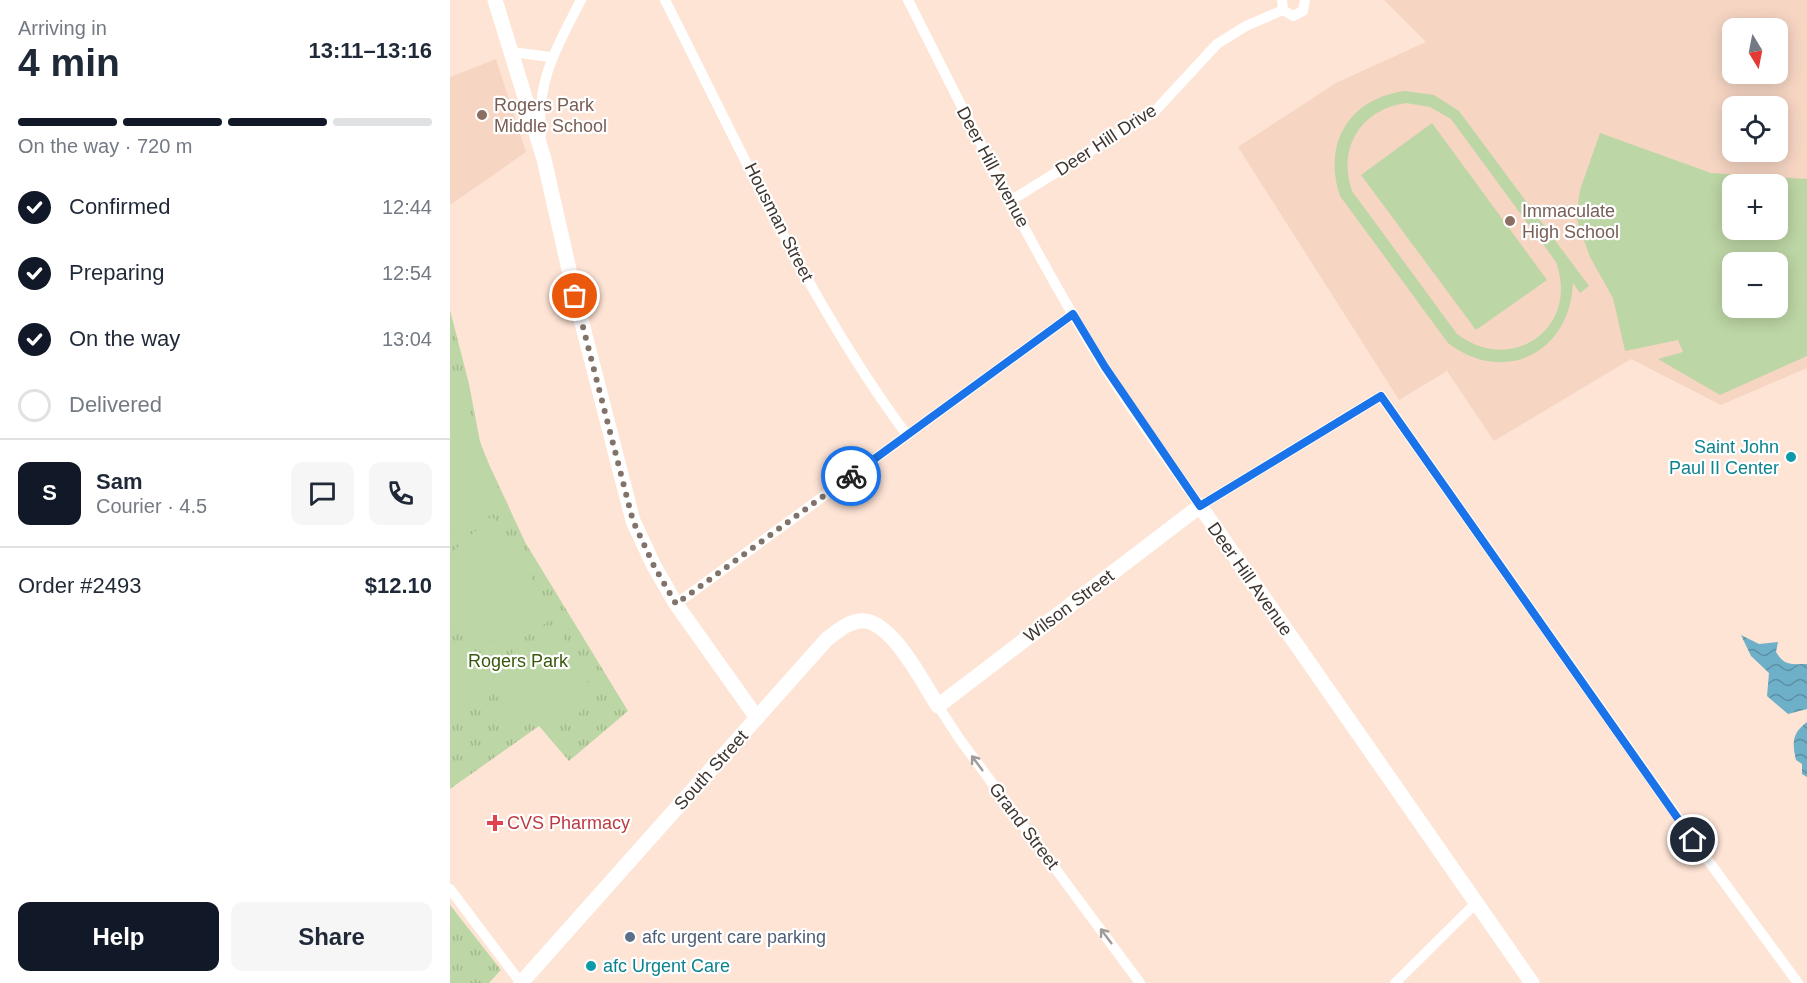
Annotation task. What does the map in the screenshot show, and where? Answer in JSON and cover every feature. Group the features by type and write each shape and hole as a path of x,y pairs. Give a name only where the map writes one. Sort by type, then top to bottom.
{"street":[{"path":"495,0 544,159 623,487 635,524 654,566 676,604 757,718"},
{"path":"544,159 540,96 551,57 581,0"},
{"name":"Housman Street","path":"665,0 803,270 874,390 907,435"},
{"name":"Deer Hill Avenue","path":"908,0 1010,201 1105,367 1532,983"},
{"name":"Deer Hill Drive","path":"1010,201 1155,111 1217,44 1282,5 1289,15 1297,15 1303,11 1305,0"},
{"path":"512,52 551,57"},
{"path":"676,604 1073,314"},
{"path":"1200,506 1381,396 1707,859 1798,983"},
{"name":"Wilson Street","path":"938,706 1200,506"},
{"name":"South Street","path":"521,983 827,639 853,623 860,621 878,624 894,640 912,666"},
{"name":"Grand Street","path":"912,666 961,741 1140,983"},
{"path":"450,889 521,983"},
{"path":"1395,983 1476,903"}],"shaded area":[{"name":"Immaculate High School","path":"1384,0 1807,0 1807,368 1721,405 1631,359 1494,441 1447,371 1399,400 1238,147 1336,83 1426,42"},
{"name":"Rogers Park Middle School","path":"496,59 526,152 450,205 450,77"}],"green space":[{"path":"1405,91 1434,95 1459,111 1589,286 1580,293 1573,283 1569,307 1560,328 1547,344 1530,355 1511,361 1491,362 1469,356 1448,343 1340,196 1335,177 1338,141 1345,126 1356,113 1369,103 1386,95","holes":["1406,103 1430,107 1451,119 1556,262 1561,286 1558,307 1550,325 1536,338 1519,347 1499,350 1478,346 1457,334 1352,191 1348,175 1348,160 1356,133 1365,122 1376,113"]},
{"path":"1432,123 1547,280 1476,330 1361,175"},
{"path":"1600,133 1711,173 1727,174 1722,174 1722,240 1788,240 1788,178 1807,179 1807,356 1720,395 1658,359 1683,352 1678,340 1625,351 1613,298 1590,257 1576,217 1580,190"},
{"name":"Rogers Park","path":"450,310 469,384 481,447 525,542 628,711 569,761 539,726 450,789"},
{"path":"450,364 503,501 450,534"},
{"path":"492,516 556,616 523,638 498,642 450,631 450,554"},
{"path":"557,626 597,699 573,717 556,724 509,718 495,692 498,662"},
{"path":"450,638 473,653 491,674 489,699 450,723"},
{"path":"450,905 501,970 489,983 450,983"}],"water":[{"path":"1741,635 1759,644 1778,642 1776,652 1783,660 1789,664 1807,664 1807,709 1788,714 1767,696 1769,673 1751,656"},
{"path":"1807,722 1807,777 1802,774 1802,764 1796,760 1794,739 1798,730"}],"way so far":[{"path":"575,296 633,521 654,566 676,604 851,476"}],"place":[{"name":"Rogers Park Middle School","path":"482,115"},
{"name":"Immaculate High School","path":"1510,221"},
{"name":"Saint John Paul II Center","path":"1791,457"},
{"name":"CVS Pharmacy","path":"495,823"},
{"name":"afc urgent care parking","path":"630,937"},
{"name":"afc Urgent Care","path":"591,966"}],"route":[{"path":"851,476 1073,314 1105,367 1200,506 1381,396 1693,840"}]}
